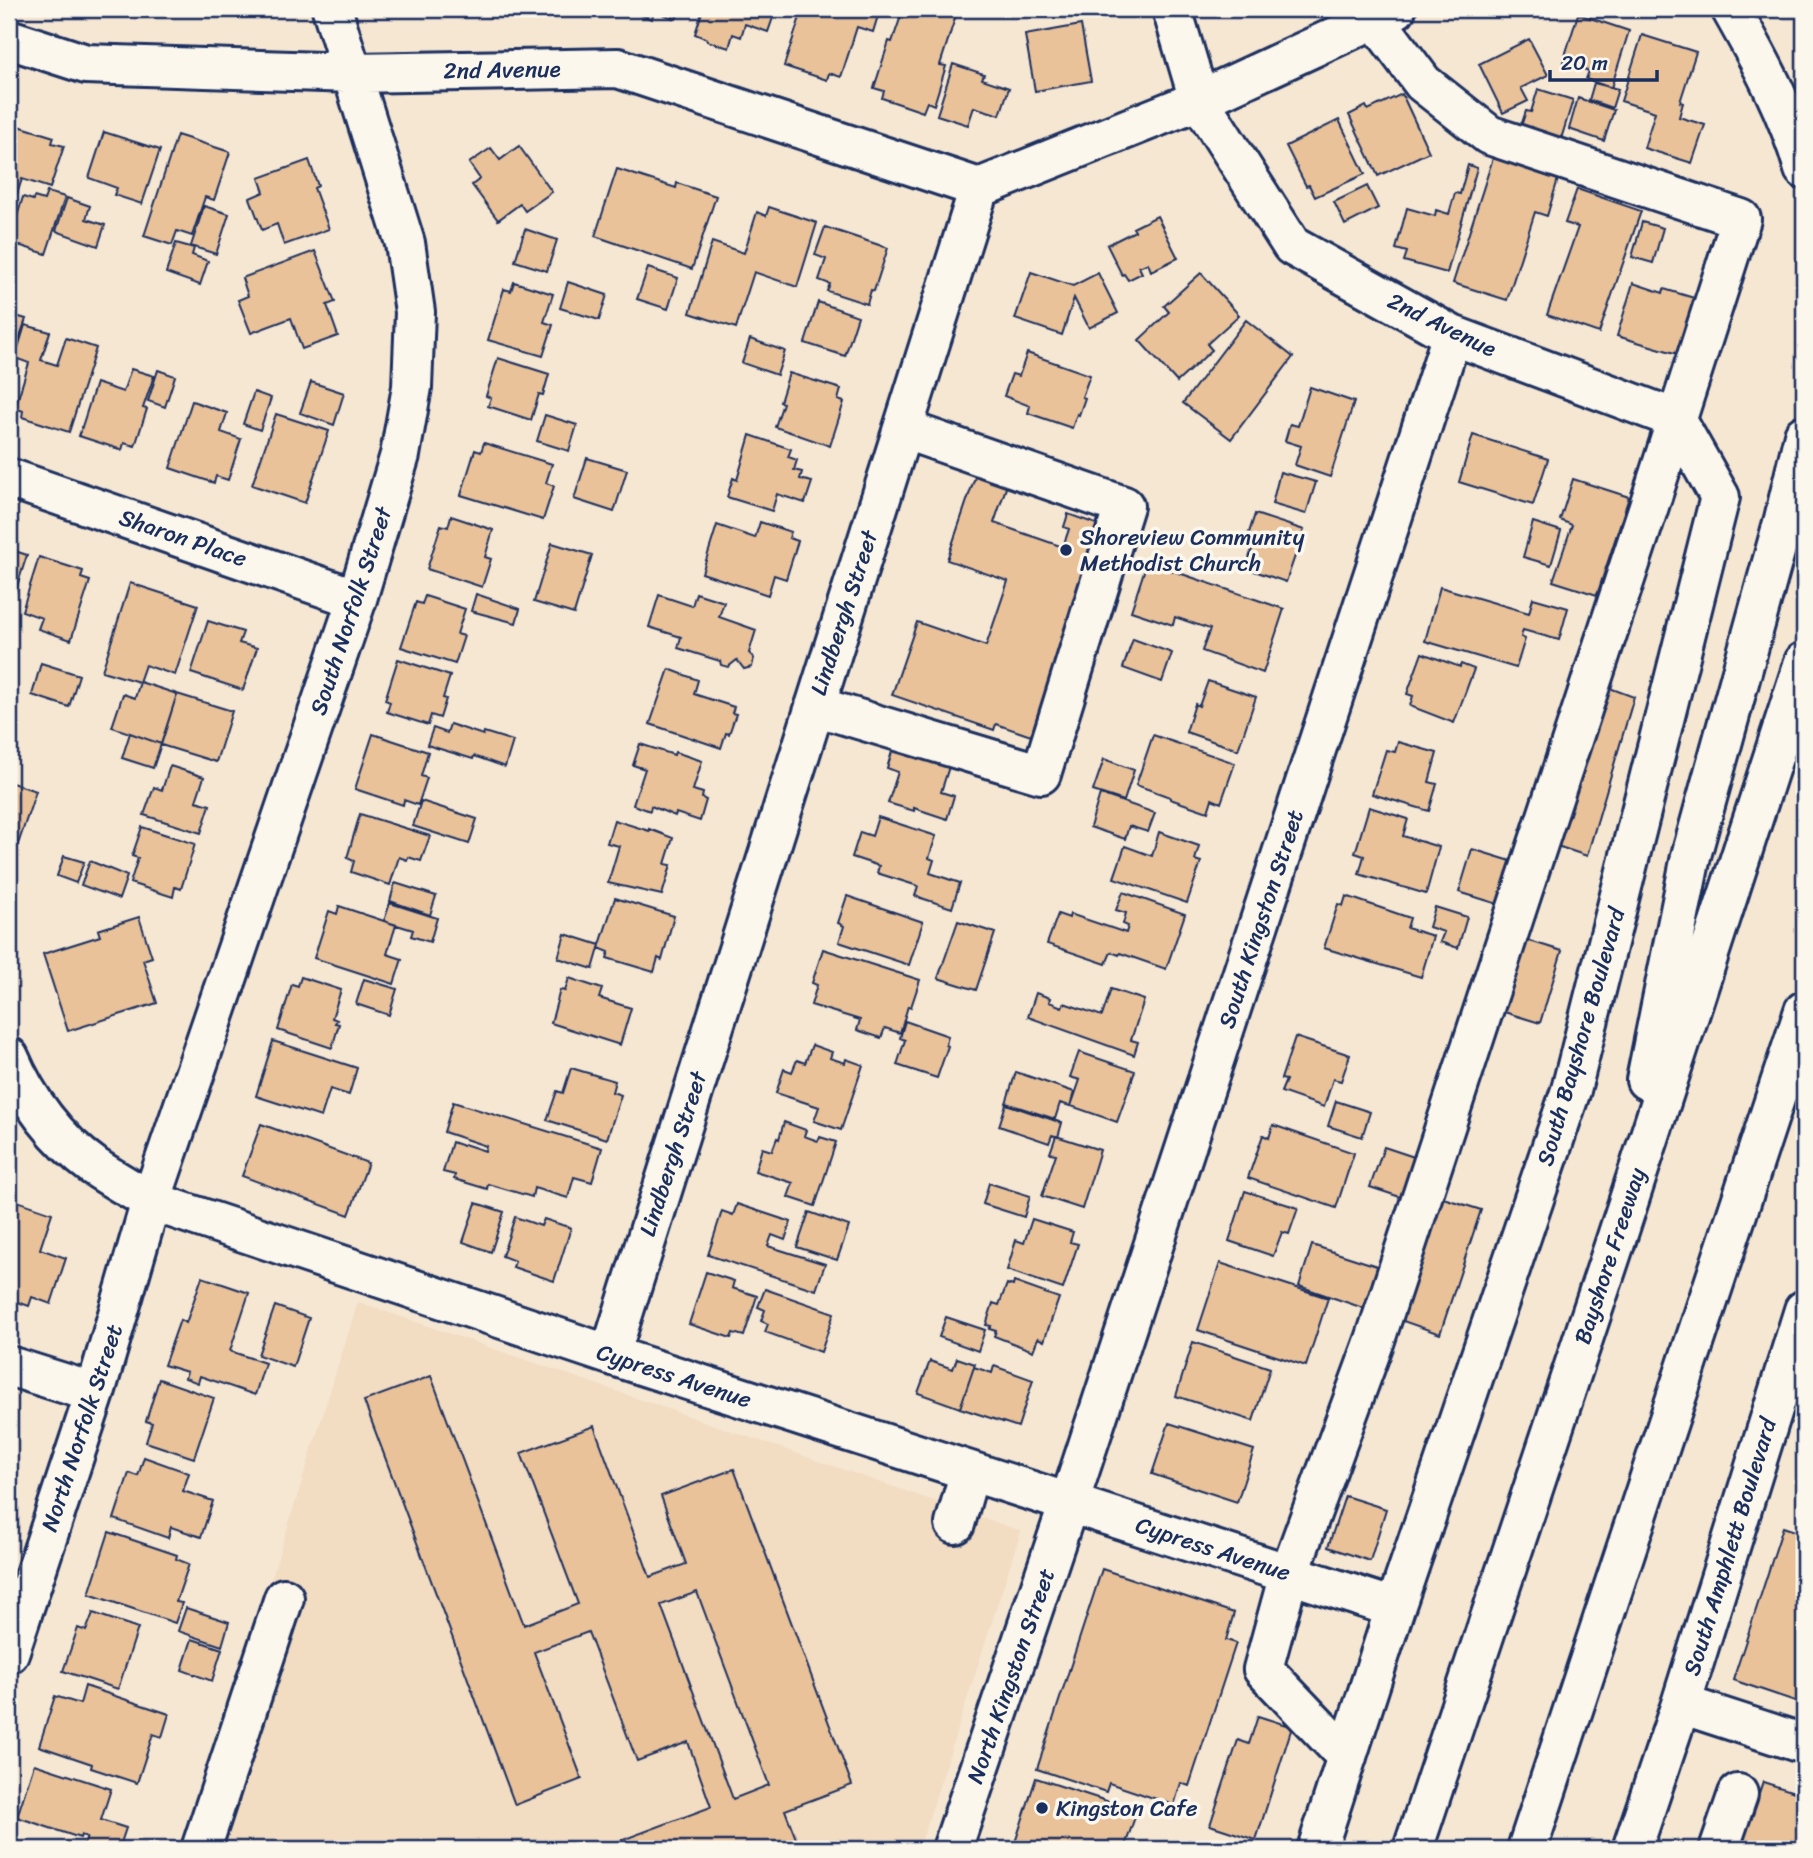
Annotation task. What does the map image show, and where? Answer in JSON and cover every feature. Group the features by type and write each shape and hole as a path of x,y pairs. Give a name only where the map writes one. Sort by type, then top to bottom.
{"main road":[{"name":"South Norfolk Street","path":"151,1201 357,599 400,456 412,387 415,312 405,243 332,9"},
{"path":"1172,9 1199,100"},
{"path":"1731,9 1779,99 1796,140 1804,169"},
{"path":"979,188 1199,100 1381,12 1423,83 1489,135 1741,219 1375,1340 1289,1574 1263,1669 1347,1757"},
{"name":"2nd Avenue","path":"9,39 86,64 353,73 618,68 979,188"},
{"name":"2nd Avenue","path":"1199,100 1292,246 1452,335 1676,419"},
{"name":"Lindbergh Street","path":"610,1355 979,188"},
{"name":"South Kingston Street","path":"1069,1503 1452,335"},
{"name":"South Bayshore Boulevard","path":"1317,1849 1395,1608 1571,1090 1720,497 1676,419"},
{"path":"815,706 1041,774 1124,506 903,429"},
{"path":"1616,1240 1691,856 1784,519 1804,435"},
{"name":"Sharon Place","path":"9,478 357,599"},
{"name":"Bayshore Freeway","path":"1413,1849 1616,1240 1804,662"},
{"path":"1527,1849 1804,1011"},
{"name":"Cypress Avenue","path":"9,1057 38,1111 61,1137 93,1166 151,1201 610,1355 1395,1608"},
{"name":"North Norfolk Street","path":"9,1653 95,1393 151,1201"},
{"name":"South Amphlett Boulevard","path":"1632,1849 1681,1704 1804,1310"},
{"path":"9,1366 95,1393"},
{"path":"955,1524 970,1471"},
{"name":"North Kingston Street","path":"952,1849 1069,1503"},
{"path":"201,1849 284,1598"},
{"path":"1681,1704 1804,1744"},
{"path":"1719,1849 1738,1794"}],"shaded area":[{"path":"358,1302 1021,1531 919,1849 187,1849"}],"building":[{"path":"623,9 680,9 676,19 654,11 652,19"},
{"path":"703,9 776,9 768,32 745,24 741,37 733,34 729,48 695,34"},
{"path":"829,9 880,9 873,32 857,27 841,77 829,73 827,80 784,66 802,11 817,16 818,11 828,14"},
{"path":"910,9 958,9 940,65 946,66 934,105 927,102 923,112 882,98 884,91 874,88 889,41 892,42 901,16 907,18"},
{"path":"1578,14 1629,31 1611,88 1586,79 1589,71 1563,62"},
{"path":"1081,25 1091,81 1035,91 1025,35"},
{"path":"1642,35 1696,52 1680,102 1683,103 1679,117 1705,125 1692,163 1644,148 1655,112 1621,101"},
{"path":"1529,39 1548,75 1521,88 1528,101 1503,113 1479,64"},
{"path":"953,64 984,74 982,79 1009,88 1000,115 974,107 968,125 937,115"},
{"path":"1594,83 1618,89 1612,108 1589,100"},
{"path":"1538,89 1573,100 1561,139 1521,126 1526,111 1531,112"},
{"path":"1402,94 1429,152 1378,176 1349,115 1366,106 1368,110"},
{"path":"1578,98 1614,110 1604,141 1569,129"},
{"path":"1339,120 1365,174 1315,197 1309,185 1306,186 1286,146"},
{"path":"12,124 54,137 52,143 64,146 50,188 22,179 15,200 9,197 9,133"},
{"path":"104,132 160,150 142,204 114,195 117,188 89,178"},
{"path":"177,135 230,152 214,200 205,197 192,236 177,231 172,245 144,236"},
{"path":"519,146 552,192 525,211 520,204 498,220 472,185 480,179 469,163 491,148 500,160"},
{"path":"1493,158 1558,179 1547,216 1535,212 1507,300 1453,283"},
{"path":"309,160 318,186 314,188 329,229 284,245 277,224 262,230 250,198 264,192 259,178"},
{"path":"1468,165 1477,168 1447,273 1404,261 1407,252 1396,249 1407,208 1435,216 1436,210 1449,214 1455,193 1460,194"},
{"path":"617,169 676,188 677,183 716,196 692,269 595,236"},
{"path":"1367,186 1378,208 1345,225 1334,202"},
{"path":"1577,189 1641,211 1599,333 1547,315 1578,227 1565,223"},
{"path":"47,192 65,197 46,254 9,242 23,197 44,200"},
{"path":"67,198 90,206 86,219 105,225 98,246 56,231"},
{"path":"204,206 229,214 216,254 191,246"},
{"path":"769,207 817,223 797,287 754,272 736,328 690,313 712,242 744,253 757,212 766,216"},
{"path":"1157,216 1178,258 1151,271 1148,263 1139,267 1142,273 1128,280 1122,275 1107,245"},
{"path":"1642,222 1663,228 1653,263 1632,257"},
{"path":"825,227 888,248 867,304 827,291 830,284 819,280 826,259 815,255"},
{"path":"525,229 557,240 547,271 515,261"},
{"path":"176,243 194,248 192,255 208,261 200,285 166,273"},
{"path":"315,251 335,302 327,305 338,336 302,349 291,318 251,333 238,300 248,296 242,278"},
{"path":"648,268 678,278 668,309 637,299"},
{"path":"1031,272 1073,286 1098,273 1118,313 1089,328 1074,298 1062,335 1015,319"},
{"path":"1201,273 1239,315 1207,344 1212,350 1177,382 1139,340 1169,312 1164,306"},
{"path":"514,282 553,294 544,322 553,325 543,356 488,340 504,289 511,291"},
{"path":"568,282 607,295 599,320 560,308"},
{"path":"1633,283 1663,293 1664,289 1694,298 1678,354 1617,336"},
{"path":"818,302 858,316 845,356 805,343"},
{"path":"9,314 26,319 13,356 9,354"},
{"path":"1246,320 1293,357 1231,439 1183,403"},
{"path":"25,325 50,332 41,360 57,365 66,338 96,348 69,432 22,417 23,411 15,408 29,363 15,358"},
{"path":"750,339 785,351 777,375 742,363"},
{"path":"1027,353 1090,375 1082,397 1085,398 1072,428 1028,413 1030,406 1004,396 1012,374 1019,376"},
{"path":"498,358 549,374 531,420 488,406 491,398 486,396"},
{"path":"131,369 154,376 143,408 147,409 135,446 124,443 122,450 79,436 96,383 123,392"},
{"path":"158,370 175,376 165,407 148,401"},
{"path":"789,373 841,389 838,400 844,402 830,446 775,427"},
{"path":"311,382 344,393 334,425 300,413"},
{"path":"1310,387 1354,402 1330,477 1295,465 1301,446 1285,441 1290,424 1298,426"},
{"path":"254,392 271,398 260,430 243,424"},
{"path":"192,401 227,413 221,432 241,439 228,480 216,476 214,483 170,468"},
{"path":"276,414 329,431 305,503 252,485"},
{"path":"545,415 577,425 569,451 537,441"},
{"path":"750,435 791,449 788,457 797,460 794,470 802,472 800,479 812,482 805,503 777,494 772,511 727,497 733,478 737,480"},
{"path":"1473,435 1548,459 1533,505 1459,482"},
{"path":"484,443 552,464 546,483 554,486 543,520 461,495 475,450 481,452"},
{"path":"587,458 627,470 614,512 574,499"},
{"path":"979,465 1010,476 994,523 1063,547 1069,529 1064,527 1068,514 1102,526 1031,736 996,724 994,730 892,695 917,622 986,646 1008,581 947,560"},
{"path":"1280,472 1316,482 1306,514 1272,504"},
{"path":"1573,479 1629,497 1597,595 1553,581 1572,525 1560,520"},
{"path":"1255,514 1304,530 1286,582 1246,568 1254,542 1247,539"},
{"path":"451,516 493,530 485,557 491,559 482,587 427,569 441,525 448,527"},
{"path":"760,522 791,532 789,538 798,541 786,579 774,575 768,595 702,573 717,525 755,538"},
{"path":"1533,522 1561,531 1551,565 1523,557"},
{"path":"552,543 592,555 574,614 534,602"},
{"path":"9,549 27,555 11,605 9,604"},
{"path":"39,557 83,571 81,578 90,581 71,640 38,629 42,618 22,611"},
{"path":"1147,562 1284,609 1263,673 1202,651 1210,629 1175,617 1173,625 1131,611"},
{"path":"130,583 198,605 175,675 145,665 139,682 102,671"},
{"path":"1440,587 1529,613 1533,598 1568,608 1559,640 1523,630 1521,637 1525,639 1516,668 1425,641"},
{"path":"696,593 724,602 719,617 756,630 749,653 754,658 752,667 744,669 737,660 728,667 721,665 720,661 678,648 681,637 649,627 659,595 692,606"},
{"path":"476,594 520,609 516,623 471,611"},
{"path":"425,596 465,609 457,634 464,636 455,664 401,647 416,602 422,604"},
{"path":"208,621 243,632 239,643 257,648 243,690 191,673"},
{"path":"1133,639 1172,653 1162,682 1123,668"},
{"path":"1422,653 1460,667 1461,664 1474,669 1454,723 1410,706 1413,696 1407,694"},
{"path":"398,659 450,676 440,718 431,715 428,725 387,712 390,702 385,700"},
{"path":"41,663 79,675 69,707 32,695"},
{"path":"669,669 698,680 694,694 734,707 732,713 736,714 721,748 650,724"},
{"path":"1208,681 1256,697 1238,750 1186,732 1195,704 1199,706"},
{"path":"140,682 177,694 161,744 112,727 123,694 135,698"},
{"path":"1607,687 1634,697 1587,856 1554,845"},
{"path":"177,694 232,711 216,762 161,745"},
{"path":"9,721 18,724 9,750"},
{"path":"450,724 513,741 505,767 474,756 473,759 427,745 433,728 447,733"},
{"path":"130,733 161,744 153,768 122,758"},
{"path":"373,734 428,752 421,776 427,778 418,805 404,800 403,805 355,789"},
{"path":"1153,735 1235,763 1221,803 1212,799 1208,812 1136,785"},
{"path":"895,742 953,754 941,792 954,796 947,819 888,803 898,772 887,768"},
{"path":"1398,742 1437,753 1429,782 1437,784 1429,811 1372,794 1386,750 1395,752"},
{"path":"640,744 702,761 693,790 703,793 702,798 706,800 700,821 676,813 675,816 651,806 650,811 633,805 645,769 633,765"},
{"path":"1104,759 1134,770 1124,801 1093,791"},
{"path":"170,766 204,777 196,801 210,805 201,833 144,815 154,787 162,790"},
{"path":"9,782 36,791 11,865 9,864"},
{"path":"1100,794 1155,813 1148,832 1129,826 1125,839 1090,827"},
{"path":"421,801 477,819 469,844 413,826"},
{"path":"1369,807 1408,819 1403,836 1439,847 1426,894 1359,874 1364,856 1355,853"},
{"path":"360,814 430,836 421,861 399,857 390,885 351,872 354,861 347,858"},
{"path":"878,817 936,836 929,858 934,860 930,873 960,883 952,908 915,896 918,886 877,873 879,866 852,857 860,832 872,836"},
{"path":"614,820 673,838 665,864 671,865 662,895 608,883 619,846 607,843"},
{"path":"142,827 195,844 181,889 175,887 173,897 130,883 138,858 132,856"},
{"path":"1159,832 1199,846 1195,860 1201,862 1187,903 1114,878 1125,846 1152,856"},
{"path":"1472,849 1511,861 1498,904 1459,892"},
{"path":"64,856 84,862 76,883 57,876"},
{"path":"90,861 127,876 119,899 81,885"},
{"path":"395,883 436,896 430,915 390,901"},
{"path":"1123,892 1185,914 1166,969 1111,952 1106,964 1047,944 1058,914 1069,918 1070,914 1126,933 1128,926 1123,924 1126,913 1116,910"},
{"path":"847,896 923,922 909,965 839,942 844,926 838,923"},
{"path":"1346,896 1410,918 1407,928 1433,936 1421,977 1324,948 1338,904 1343,906"},
{"path":"615,898 674,916 662,960 658,958 654,972 607,958 609,952 599,948"},
{"path":"390,903 437,918 430,942 411,936 413,930 384,921"},
{"path":"339,906 396,925 387,954 402,959 394,984 314,958 329,911 337,914"},
{"path":"1435,907 1467,917 1458,948 1440,942 1444,932 1429,927"},
{"path":"139,917 152,957 143,960 157,1003 68,1031 43,954 100,936 98,930"},
{"path":"958,921 995,933 976,990 938,978"},
{"path":"565,934 600,945 593,969 558,958"},
{"path":"1523,939 1562,951 1540,1023 1501,1011"},
{"path":"823,949 920,980 900,1033 885,1028 881,1038 857,1030 860,1020 811,1005 817,985 812,983"},
{"path":"301,977 341,990 332,1018 339,1024 332,1048 278,1030 292,984 298,986"},
{"path":"569,978 602,989 599,998 631,1008 620,1045 551,1023 560,990 565,991"},
{"path":"364,979 397,989 389,1015 356,1004"},
{"path":"1111,989 1144,1000 1131,1040 1138,1042 1134,1055 1028,1017 1036,993 1050,998 1049,1002 1062,1007 1064,1003 1102,1016"},
{"path":"905,1021 948,1036 948,1046 937,1078 897,1065 905,1040 900,1038"},
{"path":"1295,1037 1350,1055 1341,1081 1333,1079 1324,1107 1281,1092 1286,1080 1281,1079"},
{"path":"273,1041 357,1068 349,1095 330,1089 321,1117 256,1096"},
{"path":"812,1045 832,1052 830,1058 845,1063 846,1059 863,1065 841,1130 814,1121 819,1107 776,1093 784,1069 792,1072 797,1060 805,1063"},
{"path":"1079,1052 1135,1071 1117,1122 1071,1106 1080,1080 1070,1077"},
{"path":"571,1068 615,1081 612,1092 621,1095 607,1139 547,1120 557,1091 563,1093"},
{"path":"1016,1072 1074,1092 1070,1106 1060,1103 1055,1119 1006,1103"},
{"path":"1336,1101 1370,1112 1362,1137 1328,1126"},
{"path":"453,1102 602,1148 592,1182 574,1177 568,1198 534,1188 532,1197 488,1184 487,1189 454,1179 455,1175 443,1172 452,1142 485,1151 486,1146 444,1132"},
{"path":"1006,1104 1062,1123 1058,1137 1052,1135 1049,1143 999,1126"},
{"path":"784,1122 806,1130 804,1136 818,1141 820,1137 836,1142 815,1206 788,1197 793,1183 755,1171 762,1148 772,1151"},
{"path":"261,1124 368,1163 349,1215 242,1176"},
{"path":"1273,1125 1354,1153 1336,1208 1248,1178 1263,1135 1269,1138"},
{"path":"1056,1136 1100,1150 1082,1209 1042,1196 1056,1154 1050,1153"},
{"path":"1384,1147 1420,1159 1406,1199 1370,1187"},
{"path":"989,1183 1030,1196 1024,1217 983,1204"},
{"path":"1245,1191 1298,1208 1289,1234 1282,1232 1273,1256 1229,1241"},
{"path":"1440,1197 1481,1210 1440,1334 1400,1320"},
{"path":"17,1201 52,1213 40,1249 66,1258 51,1304 32,1297 29,1306 9,1299 9,1224"},
{"path":"476,1203 504,1212 491,1252 463,1242"},
{"path":"737,1204 791,1222 785,1240 772,1235 768,1246 825,1264 816,1290 708,1255 722,1211 733,1215"},
{"path":"809,1212 849,1226 837,1260 797,1247"},
{"path":"515,1217 541,1226 544,1219 571,1228 554,1281 513,1267 515,1261 502,1256"},
{"path":"1032,1219 1073,1232 1070,1242 1078,1244 1063,1289 1007,1270 1016,1240 1024,1243"},
{"path":"1312,1245 1383,1268 1369,1310 1299,1286"},
{"path":"1220,1263 1328,1298 1306,1366 1198,1330"},
{"path":"706,1272 734,1281 732,1288 757,1296 744,1336 733,1333 731,1338 689,1324"},
{"path":"202,1277 249,1293 230,1351 265,1363 255,1395 200,1376 198,1383 185,1378 187,1372 164,1365 180,1320 186,1323"},
{"path":"1014,1282 1059,1298 1044,1341 1038,1338 1033,1351 994,1336 996,1331 986,1325 993,1303 999,1305 1007,1284 1013,1286"},
{"path":"765,1289 834,1313 821,1352 765,1332 768,1324 761,1321 765,1310 758,1307"},
{"path":"275,1306 309,1318 293,1367 258,1355"},
{"path":"946,1317 985,1330 978,1351 939,1337"},
{"path":"1193,1342 1270,1368 1253,1421 1176,1396"},
{"path":"957,1358 975,1364 960,1408 918,1393 930,1361 953,1369"},
{"path":"994,1366 1033,1380 1018,1427 960,1408 974,1367 992,1373"},
{"path":"431,1376 524,1625 578,1604 521,1453 594,1426 650,1577 686,1564 661,1496 734,1469 852,1785 785,1810 800,1849 607,1849 606,1846 711,1807 688,1742 637,1761 588,1632 534,1652 582,1779 515,1805 364,1401","holes":["697,1592 769,1785 733,1799 661,1605"]},
{"path":"159,1379 214,1398 194,1458 146,1442 152,1423 146,1421"},
{"path":"1169,1423 1254,1450 1237,1502 1152,1474"},
{"path":"144,1457 189,1473 183,1491 213,1501 201,1537 171,1527 168,1538 114,1519 129,1473 138,1476"},
{"path":"1345,1496 1386,1509 1370,1561 1328,1547"},
{"path":"1783,1527 1804,1534 1804,1704 1733,1680"},
{"path":"109,1532 177,1555 176,1559 189,1564 176,1602 182,1603 175,1623 89,1594"},
{"path":"1102,1569 1234,1613 1226,1640 1236,1643 1189,1786 1181,1783 1174,1805 1109,1783 1106,1792 1037,1769"},
{"path":"186,1608 229,1622 222,1646 178,1631"},
{"path":"93,1613 138,1628 118,1689 63,1671 78,1628 86,1631"},
{"path":"192,1639 222,1649 212,1681 182,1670"},
{"path":"85,1686 169,1714 162,1737 153,1734 137,1783 91,1768 92,1764 39,1746 55,1696 80,1704"},
{"path":"1258,1716 1292,1727 1256,1840 1210,1825 1238,1740 1249,1744"},
{"path":"34,1764 111,1789 101,1820 126,1828 121,1843 128,1845 126,1849 82,1849 87,1837 81,1835 80,1838 17,1817"},
{"path":"1036,1778 1137,1811 1124,1849 1013,1849"},
{"path":"1763,1782 1804,1795 1804,1849 1741,1849"},
{"path":"1215,1839 1244,1849 1186,1849 1189,1840 1212,1848"}],"place":[{"name":"Shoreview Community Methodist Church","path":"1066,550"},
{"name":"Kingston Cafe","path":"1042,1808"}]}
